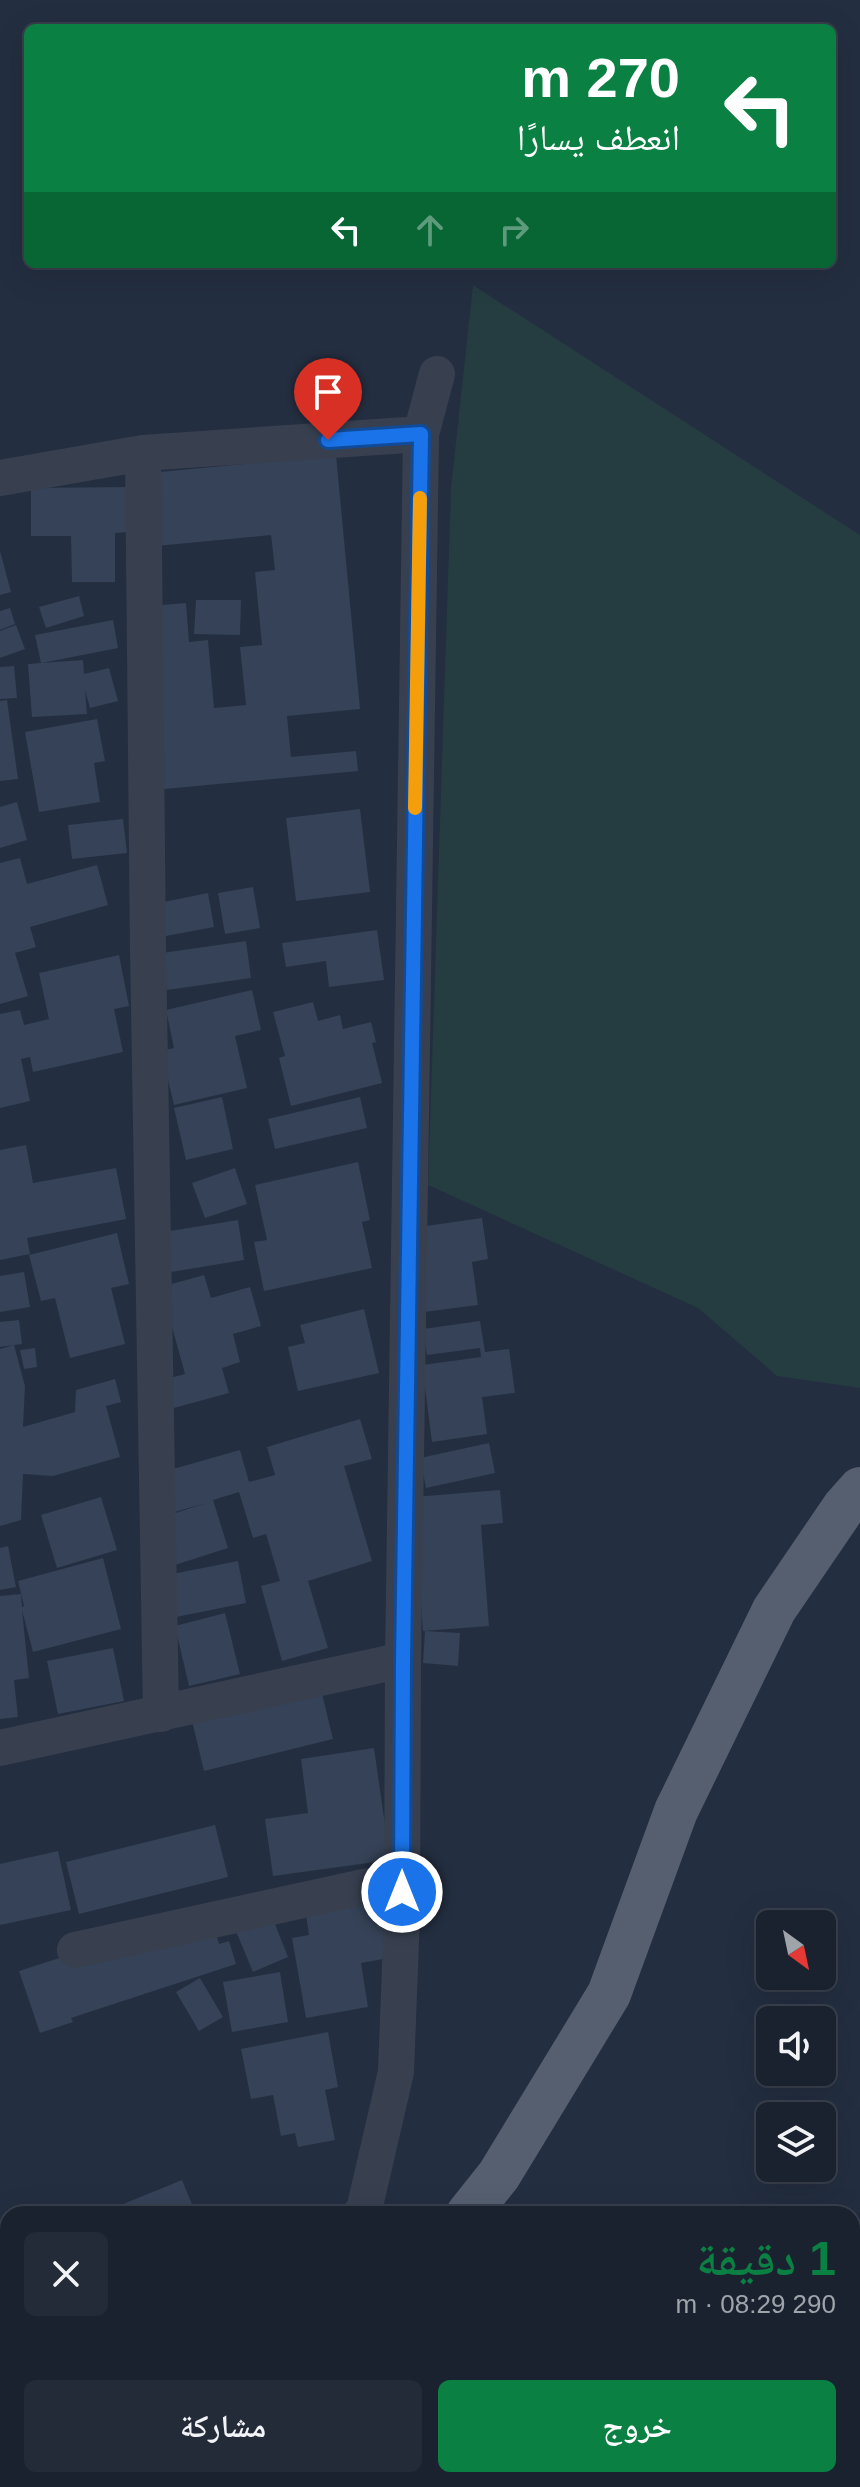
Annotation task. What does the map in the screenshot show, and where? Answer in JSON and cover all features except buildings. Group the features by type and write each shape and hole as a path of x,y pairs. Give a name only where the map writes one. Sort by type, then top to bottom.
{"main road":[{"path":"474,2206 499,2175 609,1994 676,1811 774,1610 844,1507 860,1489"}],"street":[{"path":"365,2206 396,2072 402,1892 421,434 437,374"},
{"path":"0,478 143,453 421,434"},
{"path":"143,453 161,1714"},
{"path":"0,1748 403,1660"},
{"path":"75,1950 368,1886 402,1892"}],"green space":[{"path":"473,285 860,535 860,1388 777,1376 698,1308 428,1185 451,488"}],"slow traffic":[{"path":"415,808 420,498"}],"route":[{"path":"328,440 421,434 402,1892"}]}
